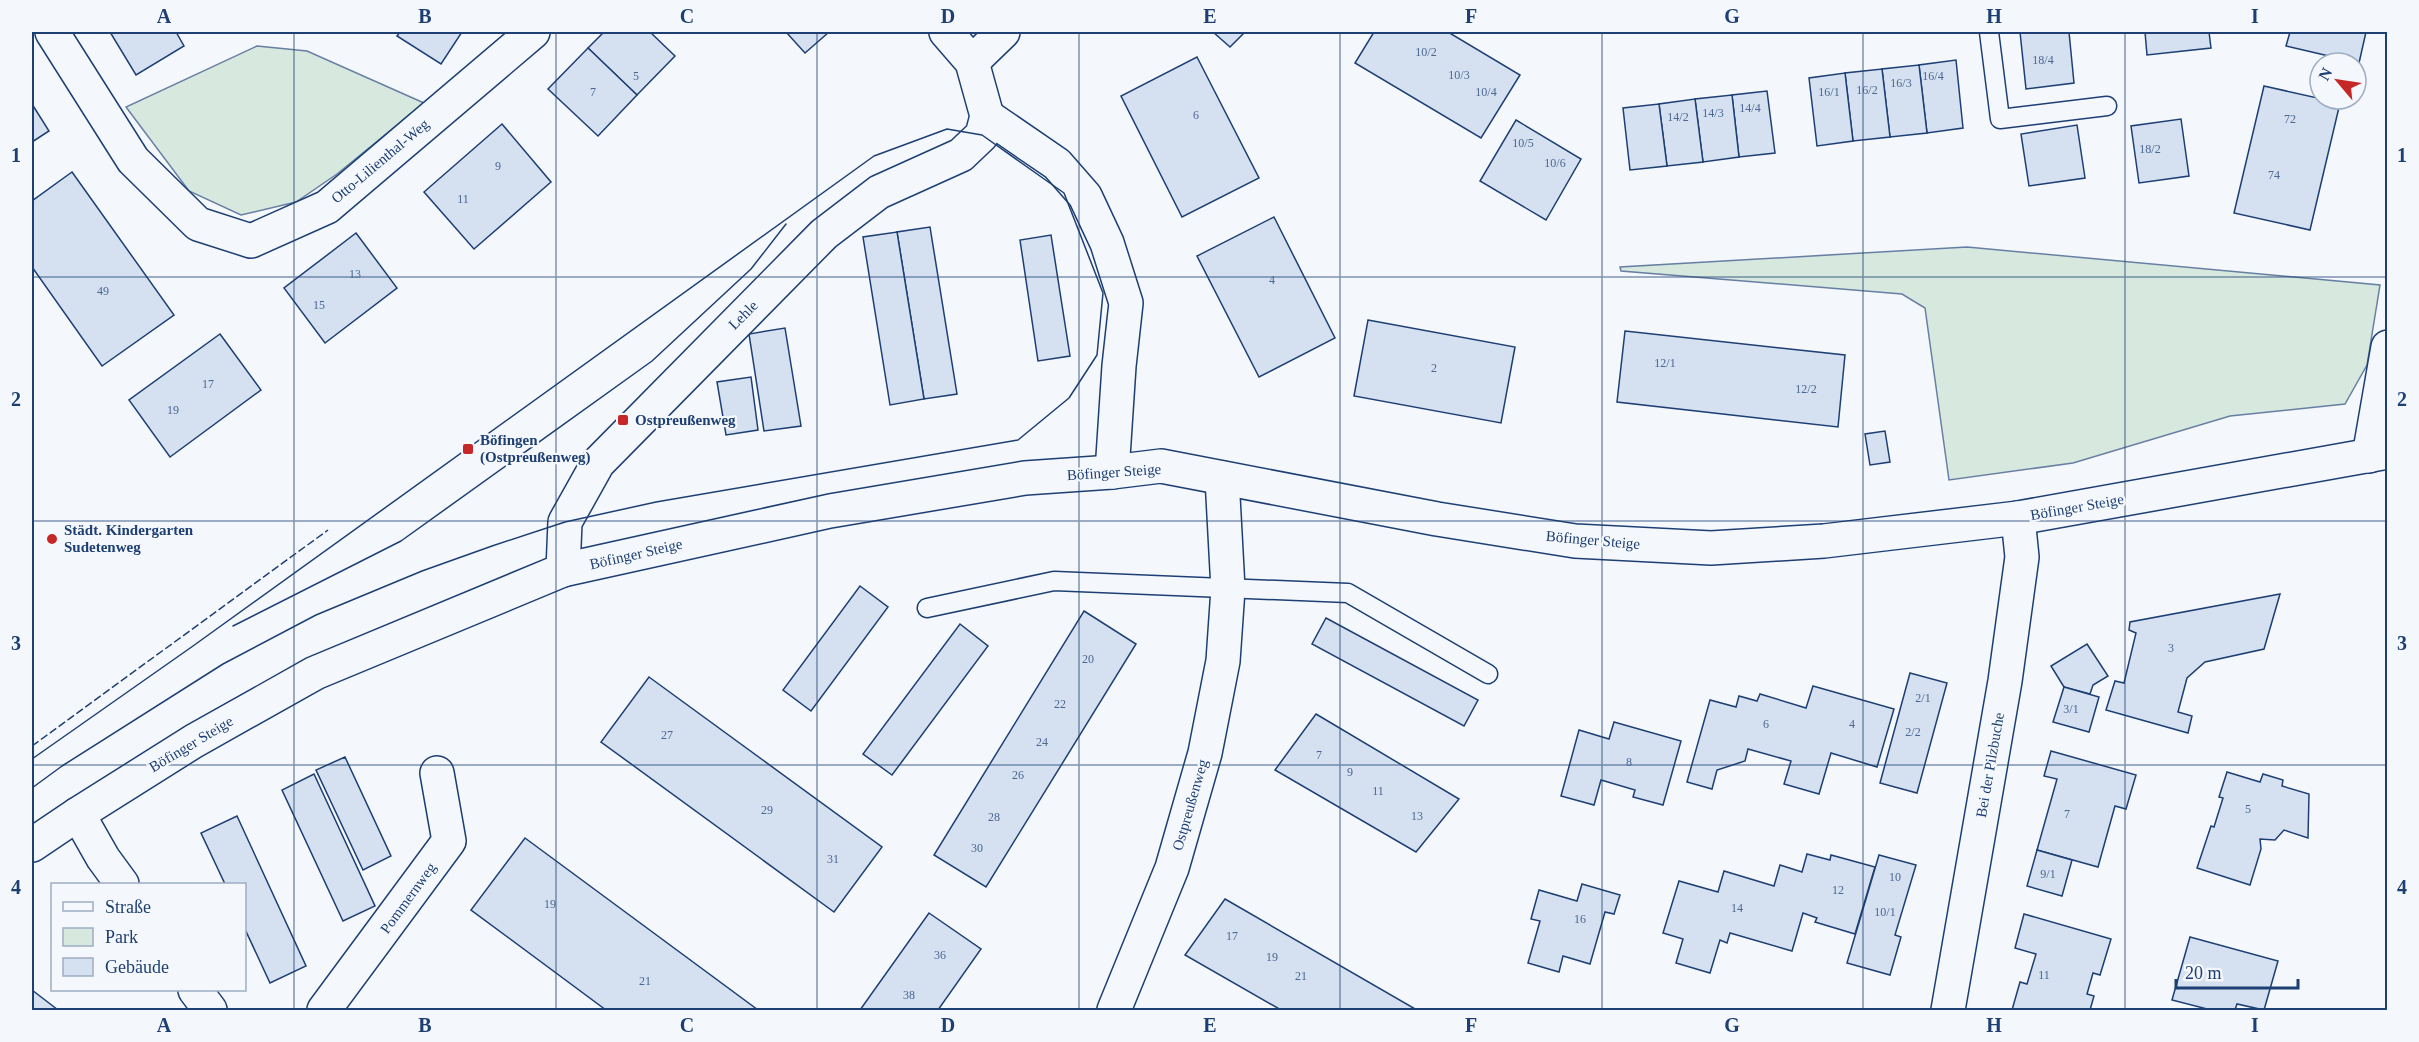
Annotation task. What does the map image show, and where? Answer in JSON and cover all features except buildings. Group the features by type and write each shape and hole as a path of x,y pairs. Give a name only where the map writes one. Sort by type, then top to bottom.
{"street":[{"name":"Otto-Lilienthal-Weg","path":"52,32 133,159 198,224 251,241 327,207 532,32"},
{"path":"946,32 972,62 987,116 1057,164 1085,196 1107,243 1126,303 1112,472"},
{"path":"972,62 1003,32"},
{"name":"Lehle","path":"563,570 565,522 598,463 824,234 879,192 962,155 982,135 987,116"},
{"path":"2378,454 2388,347"},
{"name":"Böfinger Steige","path":"32,845 194,741 315,674 563,570 830,511 1025,478 1161,466 1437,519 1575,541 1711,548 1824,541 2018,518 2378,454"},
{"name":"Ostpreußenweg","path":"1113,1011 1172,868 1205,753 1223,661 1228,589 1222,478"},
{"name":"Bei der Pilzbuche","path":"1948,1011 2005,681 2022,557 2018,518"},
{"name":"Pommernweg","path":"324,1011 449,841 437,773"},
{"path":"78,814 103,858 121,883"},
{"path":"196,991 210,1011"}],"lane":[{"path":"1989,32 2000,119 2107,106"},
{"path":"927,608 1054,581 1348,592 1488,674"}],"green space":[{"path":"257,46 307,51 424,103 337,174 296,202 241,215 189,191 126,107"},
{"path":"1967,247 2380,285 2367,365 2345,404 2230,416 2073,463 1949,480 1925,308 1902,294 1621,271 1620,267"}],"tram line":[{"path":"32,759 193,646 874,156 947,129 982,135 1064,193 1103,293 1097,355 1069,398 1018,440 656,502 565,522 492,546 422,571 316,615 223,664 62,766 32,788"},
{"path":"233,626 401,541 652,361 751,269 786,224"}],"fence":[{"path":"32,746 328,530"}],"place":[{"name":"Ostpreußenweg","path":"623,420"},
{"name":"Böfingen (Ostpreußenweg)","path":"468,449"},
{"name":"Städt. Kindergarten Sudetenweg","path":"52,539"}]}
